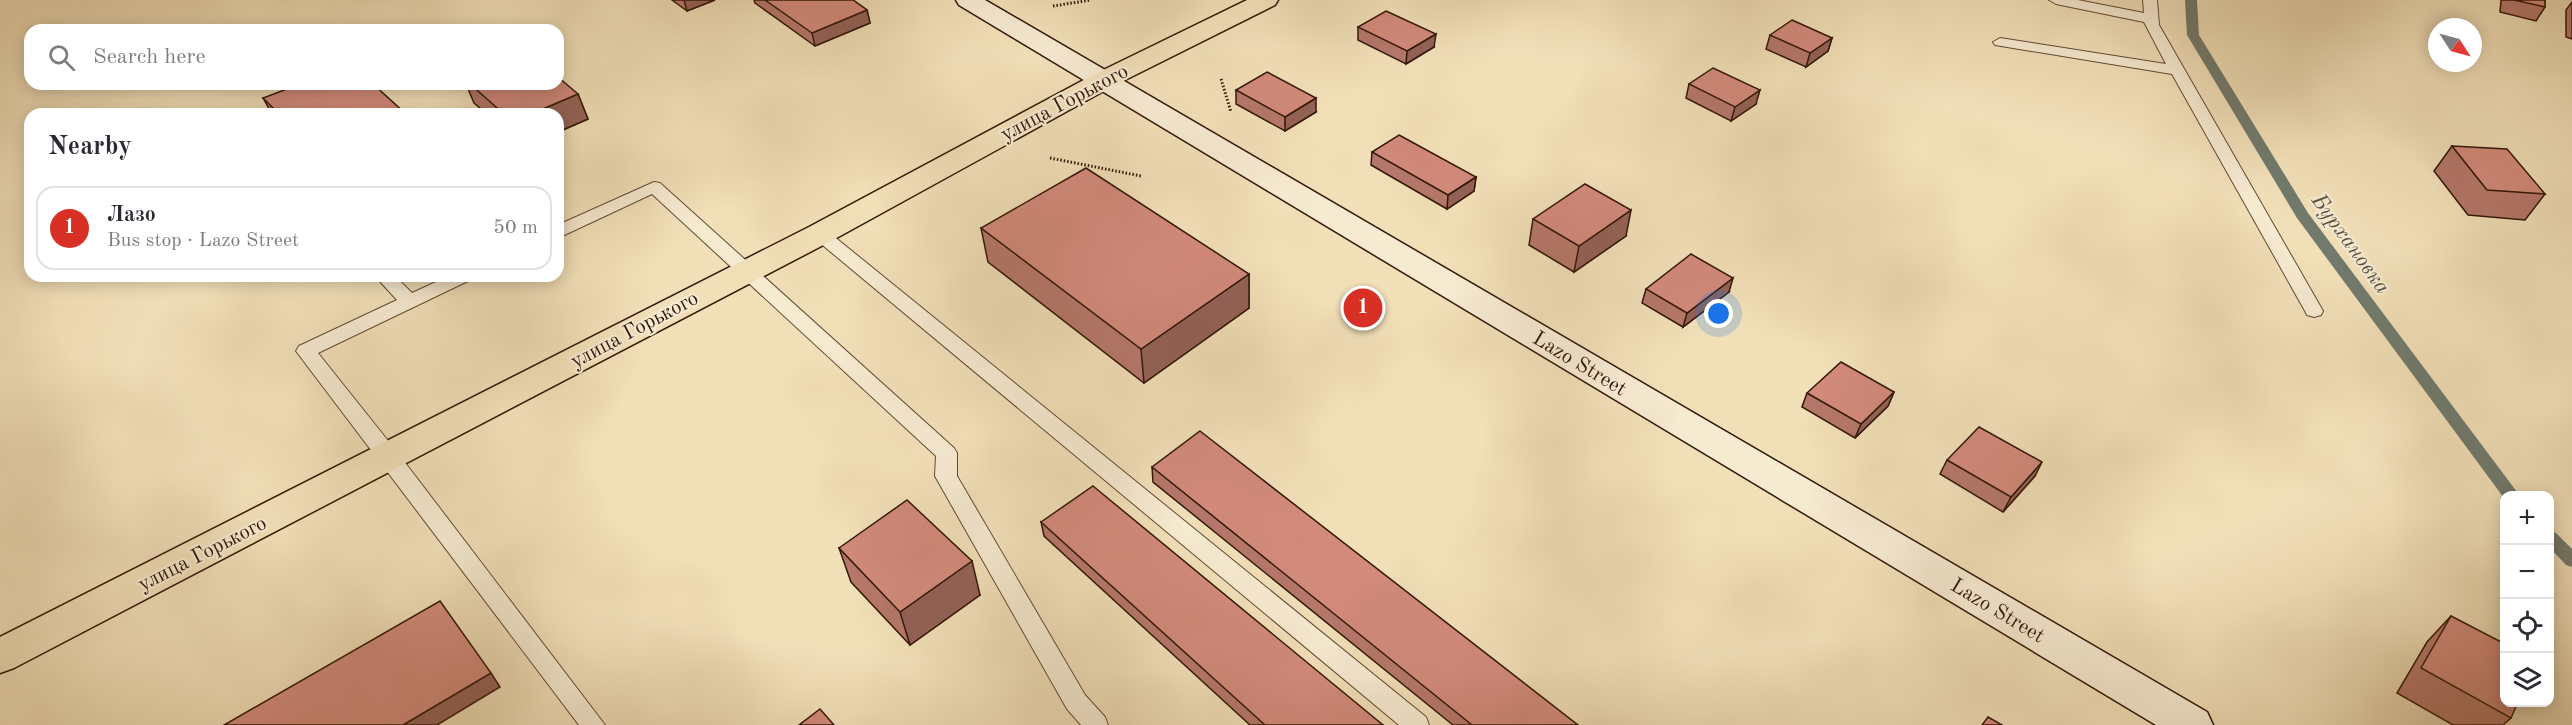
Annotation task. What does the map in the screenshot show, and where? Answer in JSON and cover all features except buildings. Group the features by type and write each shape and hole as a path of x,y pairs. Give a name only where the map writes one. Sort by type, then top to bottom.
{"main road":[{"name":"Lazo Street","path":"968,0 2192,725"},
{"name":"улица Горького","path":"0,657 820,234 1102,81 1266,0"}],"lane":[{"path":"2056,0 2151,19"},
{"path":"2150,0 2152,25 2314,311"},
{"path":"2000,42 2176,70"},
{"path":"564,229 654,187 947,453 946,476 1076,702 1096,725"},
{"path":"820,234 1417,725"},
{"path":"390,282 409,302"},
{"path":"451,282 306,351 390,457 593,725"}],"path":[{"path":"1043,8 1091,0"},
{"path":"1221,79 1234,122"},
{"path":"1050,158 1141,176"}],"waterway":[{"name":"Бурхановка","path":"2191,0 2193,35 2302,215 2508,491"},
{"name":"Бурхановка","path":"2554,542 2572,560"}],"place":[{"name":"Лазо","path":"1363,308"}]}
